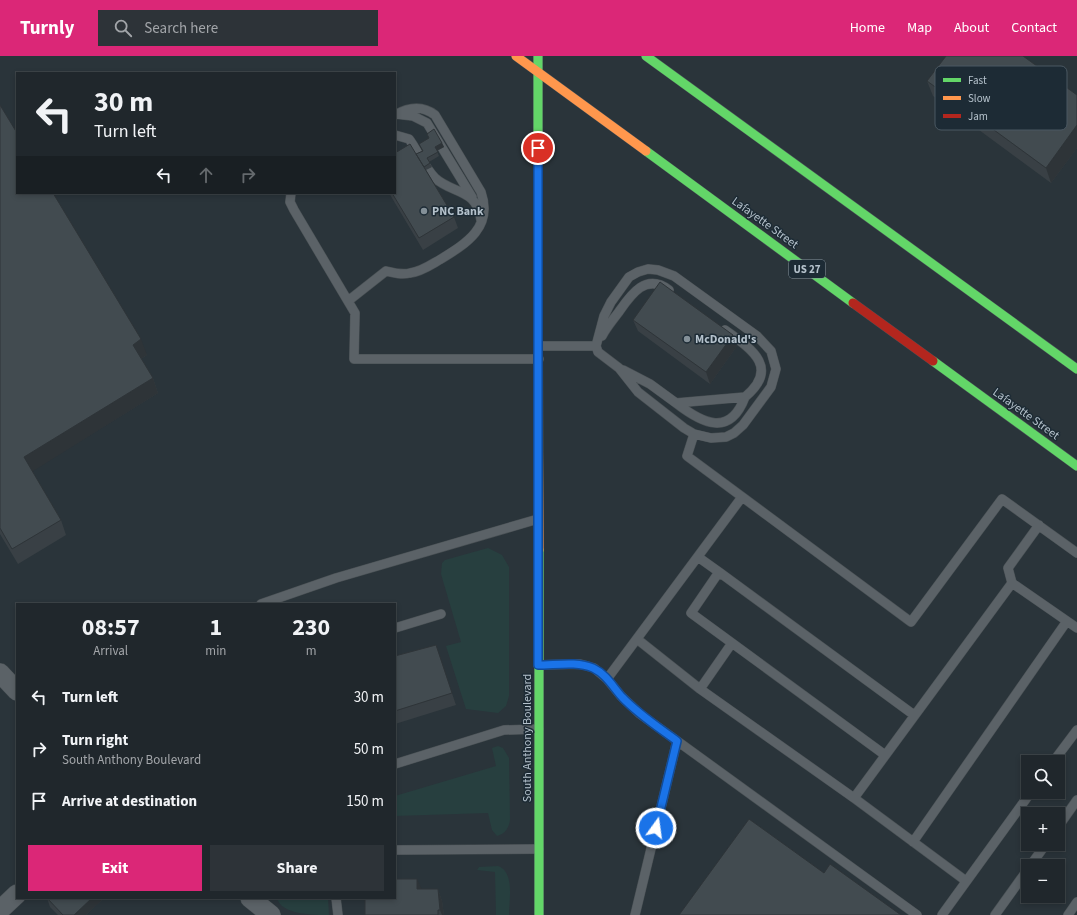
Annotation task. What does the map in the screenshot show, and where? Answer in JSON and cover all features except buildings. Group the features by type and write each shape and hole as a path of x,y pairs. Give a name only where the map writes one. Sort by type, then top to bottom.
{"main road":[{"name":"Lafayette Street","path":"516,56 1077,466"},
{"name":"South Anthony Boulevard","path":"538,56 539,915"},
{"path":"646,56 1077,369"}],"street":[{"path":"0,673 16,690"},
{"path":"0,910 16,895"},
{"path":"251,899 271,915"}],"lane":[{"path":"348,301 386,271 398,274 411,273 427,267 465,244 480,227 484,215 484,203 481,192 435,115 427,109 417,107 404,110 396,114"},
{"path":"396,114 413,116 427,123 476,205 481,219 480,227"},
{"path":"396,135 410,139 430,172 436,179 466,194 476,205"},
{"path":"291,194 290,202 294,210 355,313 354,359 539,359"},
{"path":"619,368 638,392 694,434 710,438 726,437 734,433 743,425 771,387 775,379 774,360 771,351 757,336 674,276 658,270 648,269 638,272 622,285 604,316 596,346 603,357 619,368 650,384 693,416 713,424 723,422 733,417 741,408 745,396 757,384 761,376 762,367 752,350 716,324"},
{"path":"596,346 632,294 639,288 646,284 656,284 666,288 678,297"},
{"path":"539,346 596,346"},
{"path":"676,403 745,396"},
{"path":"694,434 687,456 911,622 1002,498 1077,553"},
{"path":"607,679 742,497"},
{"path":"264,603 336,578 538,519"},
{"path":"1039,525 1008,568 1012,583 1077,628"},
{"path":"698,557 914,715"},
{"path":"719,572 691,613 885,755"},
{"path":"854,798 1012,583"},
{"path":"396,628 441,614"},
{"path":"913,842 1067,621"},
{"path":"636,639 700,689 854,798 966,881"},
{"path":"700,689 732,643"},
{"path":"538,665 580,664 594,668 607,679 621,696 640,714 918,915"},
{"path":"396,764 504,730 539,729"},
{"path":"1058,755 1077,730"},
{"path":"635,915 677,741"},
{"path":"942,915 1026,799"},
{"path":"1065,817 1077,800"},
{"path":"396,850 539,849"},
{"path":"995,915 1021,879"},
{"path":"336,899 338,915"},
{"path":"1068,915 1077,902"}],"green space":[{"path":"488,548 502,555 509,567 509,696 506,706 498,713 466,709 446,646 461,642 441,574 442,563 445,560"},
{"path":"498,746 503,748 509,758 510,820 508,828 502,834 497,836 492,830 488,813 396,816 396,796 496,766 492,748"},
{"path":"498,866 507,874 509,880 509,915 496,915 495,872 477,870 479,867"},
{"path":"278,899 328,899 329,915 299,913 291,911 280,904"}],"traffic: fast":[{"path":"538,56 538,348"},
{"path":"646,56 1077,369"},
{"path":"646,151 853,303"},
{"path":"933,361 1077,466"},
{"path":"539,550 539,915"}],"traffic: slow":[{"path":"516,56 646,151"},
{"path":"538,348 539,550"}],"traffic: jam":[{"path":"853,303 933,361"}],"place":[{"name":"PNC Bank","path":"424,211"},
{"name":"McDonald's","path":"687,339"}],"route":[{"path":"538,148 538,665 580,664 594,668 612,684 621,696 640,714 677,741 656,828"}]}
